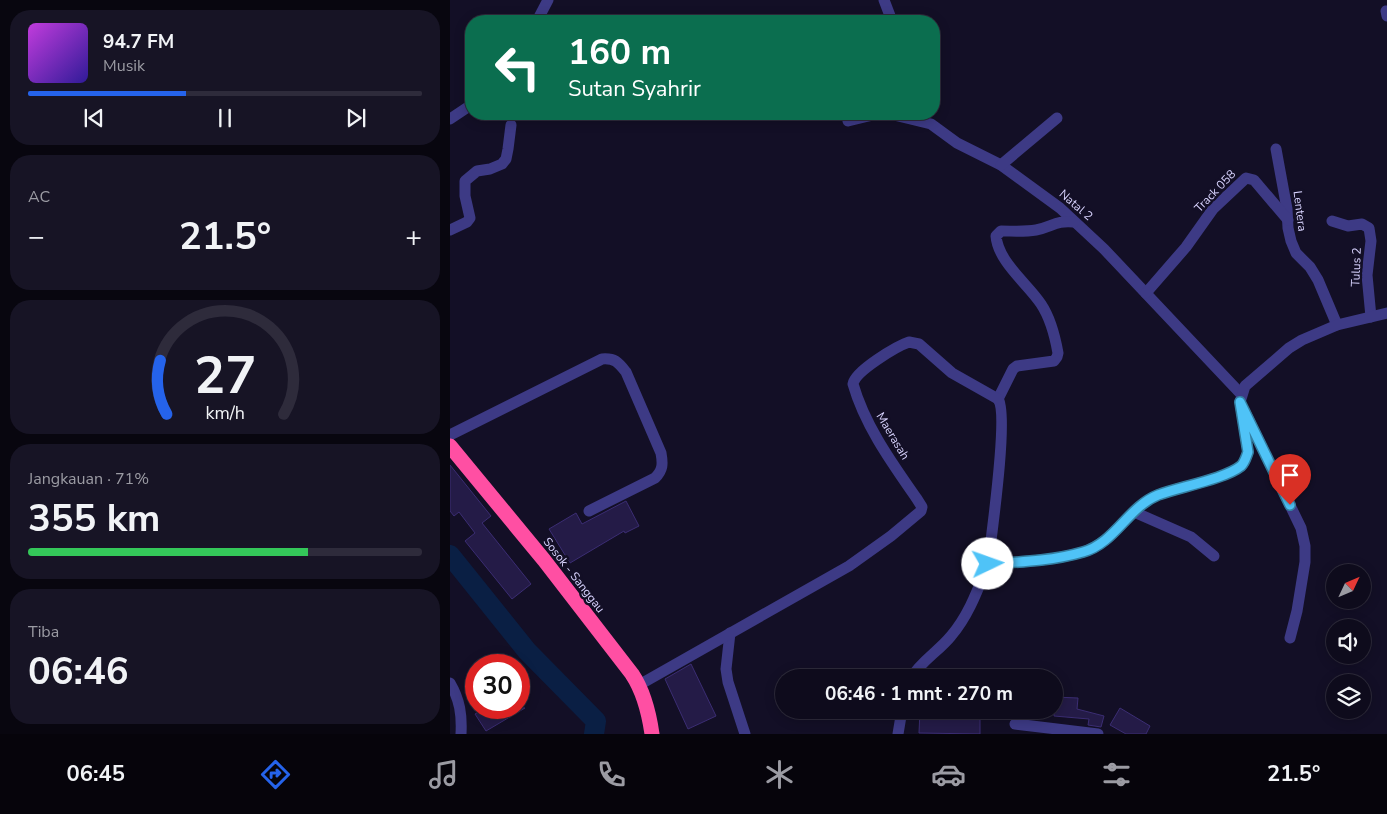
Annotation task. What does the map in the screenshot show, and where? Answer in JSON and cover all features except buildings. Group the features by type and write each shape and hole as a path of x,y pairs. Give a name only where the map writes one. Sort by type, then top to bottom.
{"highway":[{"name":"Sosok - Sanggau","path":"450,446 544,560 639,685 649,716 652,734"}],"street":[{"path":"540,15 548,0"},
{"path":"884,0 890,15"},
{"path":"450,119 465,109"},
{"path":"1001,165 1057,118"},
{"name":"Natal 2","path":"848,121 852,120"},
{"name":"Natal 2","path":"930,120 957,143 1001,165 1041,193 1074,222 1146,293 1241,398 1301,528 1305,546 1305,562 1297,611 1290,638"},
{"path":"450,230 467,222 470,218 464,186 465,181 477,171 498,167 506,159 511,125"},
{"name":"Lentera","path":"1276,149 1289,235 1293,248 1318,280 1337,326"},
{"name":"Track 058","path":"1146,293 1186,247 1213,209 1246,178 1254,180 1288,220"},
{"name":"Tulus 2","path":"1332,221 1348,226 1362,224 1369,228 1371,241 1367,275 1371,317"},
{"path":"918,669 950,637 964,619 988,564 1001,442 1002,408 998,399 1016,366 1054,361 1058,353 1048,316 1041,304 999,250 996,236 1001,231 1026,231 1046,227 1057,222 1074,222"},
{"path":"988,564 1033,561 1084,552 1106,540 1134,512 1156,496 1212,478 1241,466 1248,452 1241,398 1246,386 1289,348 1316,333 1387,313"},
{"name":"Maerasah","path":"639,685 849,566 891,536 921,511 922,507 881,445 865,416 853,384 857,376 877,361 909,342 919,344 952,373 998,399"},
{"path":"450,435 602,359 611,358 619,362 626,372 662,453 663,464 661,472 655,478 589,511"},
{"path":"1134,512 1191,537 1214,556"},
{"path":"730,633 726,669 728,682 745,734"},
{"path":"450,684 459,702 460,734"},
{"path":"898,734 900,719"},
{"path":"1015,724 1098,734"}],"waterway":[{"path":"450,555 527,651 596,721 594,734"}],"route":[{"path":"988,564 1033,561 1084,552 1106,540 1134,512 1156,496 1212,478 1241,466 1248,452 1240,413 1240,402 1290,505"}]}
